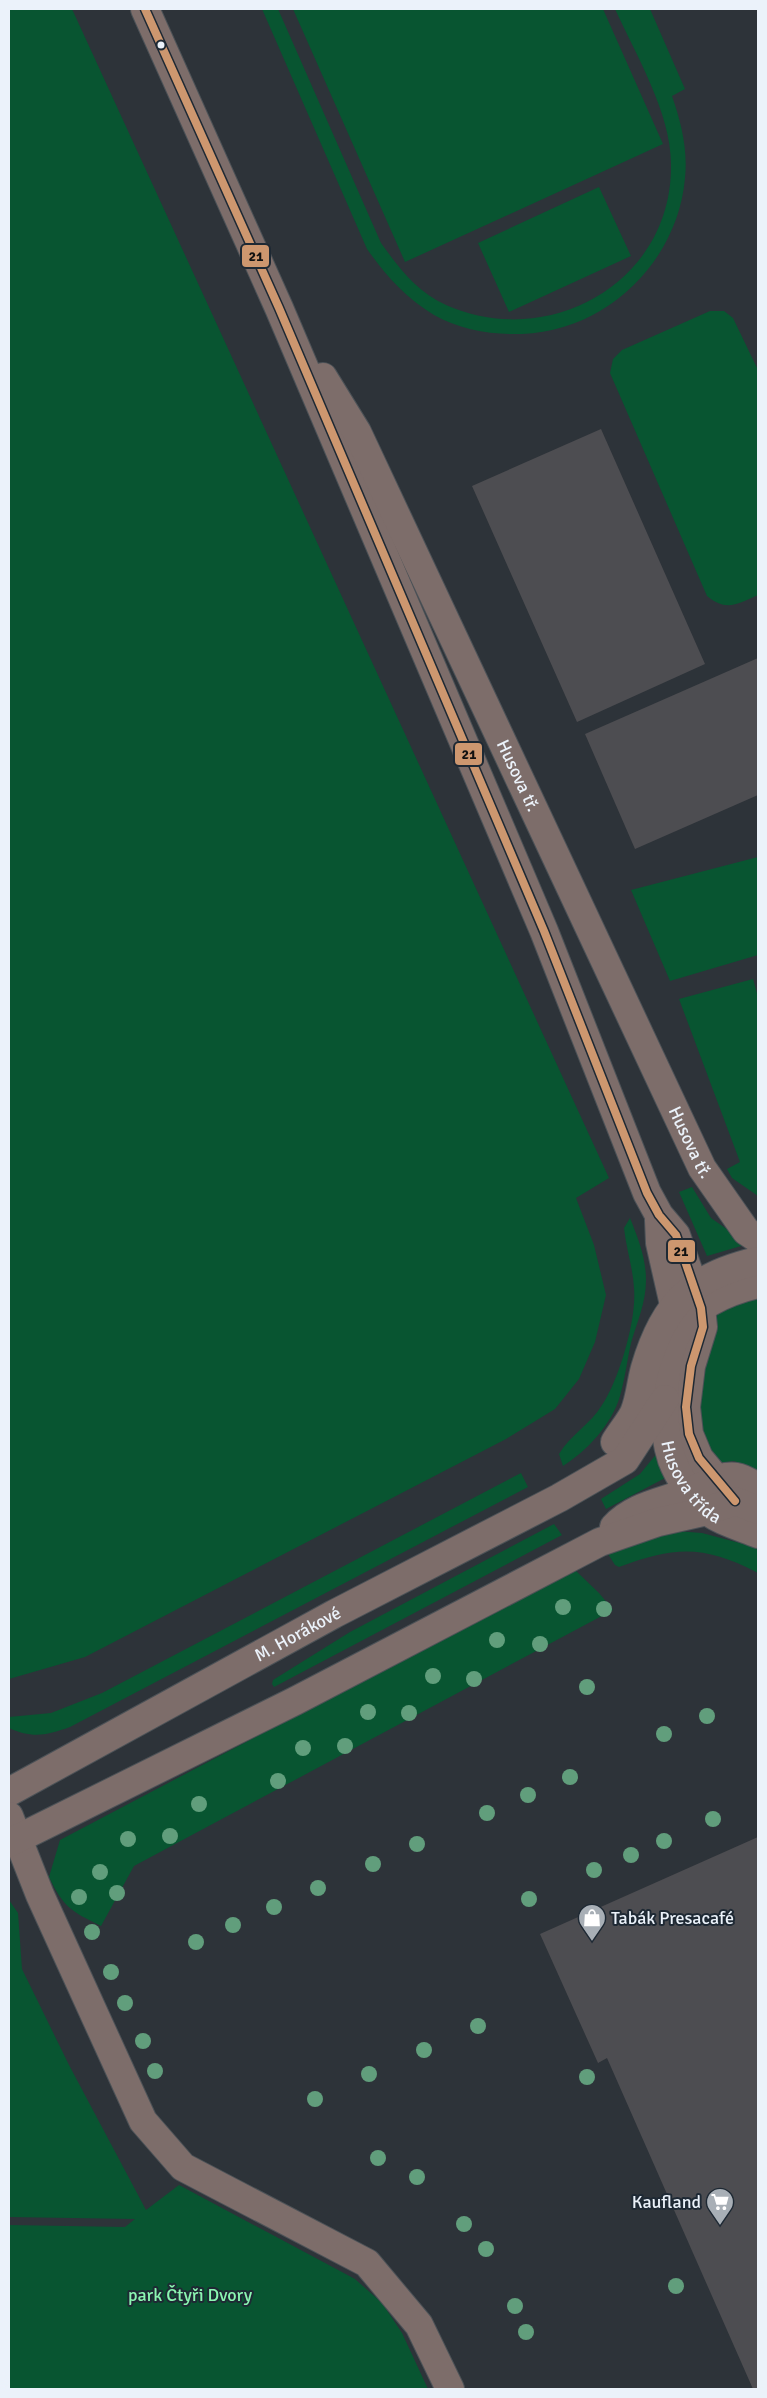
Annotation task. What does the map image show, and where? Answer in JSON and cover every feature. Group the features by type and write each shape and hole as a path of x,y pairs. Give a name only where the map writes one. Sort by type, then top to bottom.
{"street":[{"name":"Husova tř.","path":"145,9 279,308 544,931 647,1193 659,1215"},
{"name":"Husova tř.","path":"279,308 357,432 702,1168 746,1230 758,1239"},
{"path":"720,1192 758,1212"},
{"name":"Husova třída","path":"659,1215 660,1243 703,1327 691,1366 686,1407 689,1434 699,1458 716,1479 747,1506"},
{"path":"590,1481 634,1412 655,1338 690,1299 734,1268 758,1261"},
{"path":"690,1299 758,1284"},
{"name":"Husova třída","path":"690,1299 671,1352 666,1376 666,1433 672,1460 682,1482 699,1501 758,1534"},
{"name":"M. Horákové","path":"9,1792 334,1614 590,1481 625,1460 665,1399"},
{"path":"699,1501 716,1479 737,1477 758,1487"},
{"path":"450,2389 419,2324 367,2263 183,2167 143,2120 12,1833 294,1701 592,1546 620,1520 648,1505 699,1501 747,1506"}],"green space":[{"path":"9,9 72,9 609,1178 576,1198 594,1245 606,1295 595,1342 579,1379 555,1409 506,1439 85,1657 9,1679"},
{"path":"262,9 278,9 381,243 402,270 417,286 446,305 485,317 525,319 563,312 598,296 628,273 651,242 666,206 671,164 665,125 651,85 615,9 650,9 685,89 672,96 683,136 686,167 679,208 669,237 653,263 633,286 609,305 582,320 553,330 522,334 500,334 466,328 434,315 397,286 367,249"},
{"path":"293,9 603,9 663,144 405,262"},
{"path":"599,187 631,256 509,312 478,243"},
{"path":"710,311 724,311 733,318 758,370 758,595 732,605 720,604 707,596 610,373 613,359 622,350"},
{"path":"758,857 758,955 670,981 631,890"},
{"path":"753,979 758,997 758,1196 732,1178 727,1169 740,1162 679,999"},
{"path":"692,1187 711,1218 748,1244 707,1256 679,1192"},
{"path":"630,1218 643,1256 646,1288 643,1305 631,1343 622,1390 611,1417 598,1436 581,1453 563,1466 559,1454 602,1405 615,1381 626,1349 634,1301 633,1280 624,1228"},
{"path":"758,1295 758,1470 734,1461 717,1463 702,1431 699,1397 703,1373 715,1337 715,1313"},
{"path":"658,1452 667,1477 606,1509 601,1499 640,1474"},
{"path":"521,1473 528,1487 70,1727 40,1735 25,1734 9,1728 9,1717 51,1713 102,1693"},
{"path":"554,1524 562,1535 274,1687 272,1684 273,1680 350,1632"},
{"path":"676,1531 702,1533 751,1546 758,1550 758,1573 722,1557 705,1553 674,1552 657,1555 619,1567 615,1565 608,1554 645,1536"},
{"path":"574,1569 599,1593 613,1610 134,1866 101,1926 69,1908 59,1896 49,1877 60,1840"},
{"name":"park Čtyři Dvory","path":"9,1900 18,1913 22,1969 69,2065 146,2210 179,2185 355,2279 382,2303 402,2333 428,2389 9,2389 9,2225 125,2227 135,2219 9,2217"}],"building":[{"path":"601,429 705,664 577,722 472,486"},
{"path":"758,658 758,795 635,849 585,734"},
{"name":"Kaufland","path":"758,1837 758,2389 753,2389 607,2058 598,2063 540,1934"}],"transit line":[{"name":"21","path":"145,9 279,308 544,931 647,1193 659,1215 676,1235 701,1308 703,1327 691,1366 686,1407 689,1434 699,1458 735,1501"}],"place":[{"name":"Tabák Presacafé","path":"592,1942"},
{"name":"Kaufland","path":"720,2226"}]}
